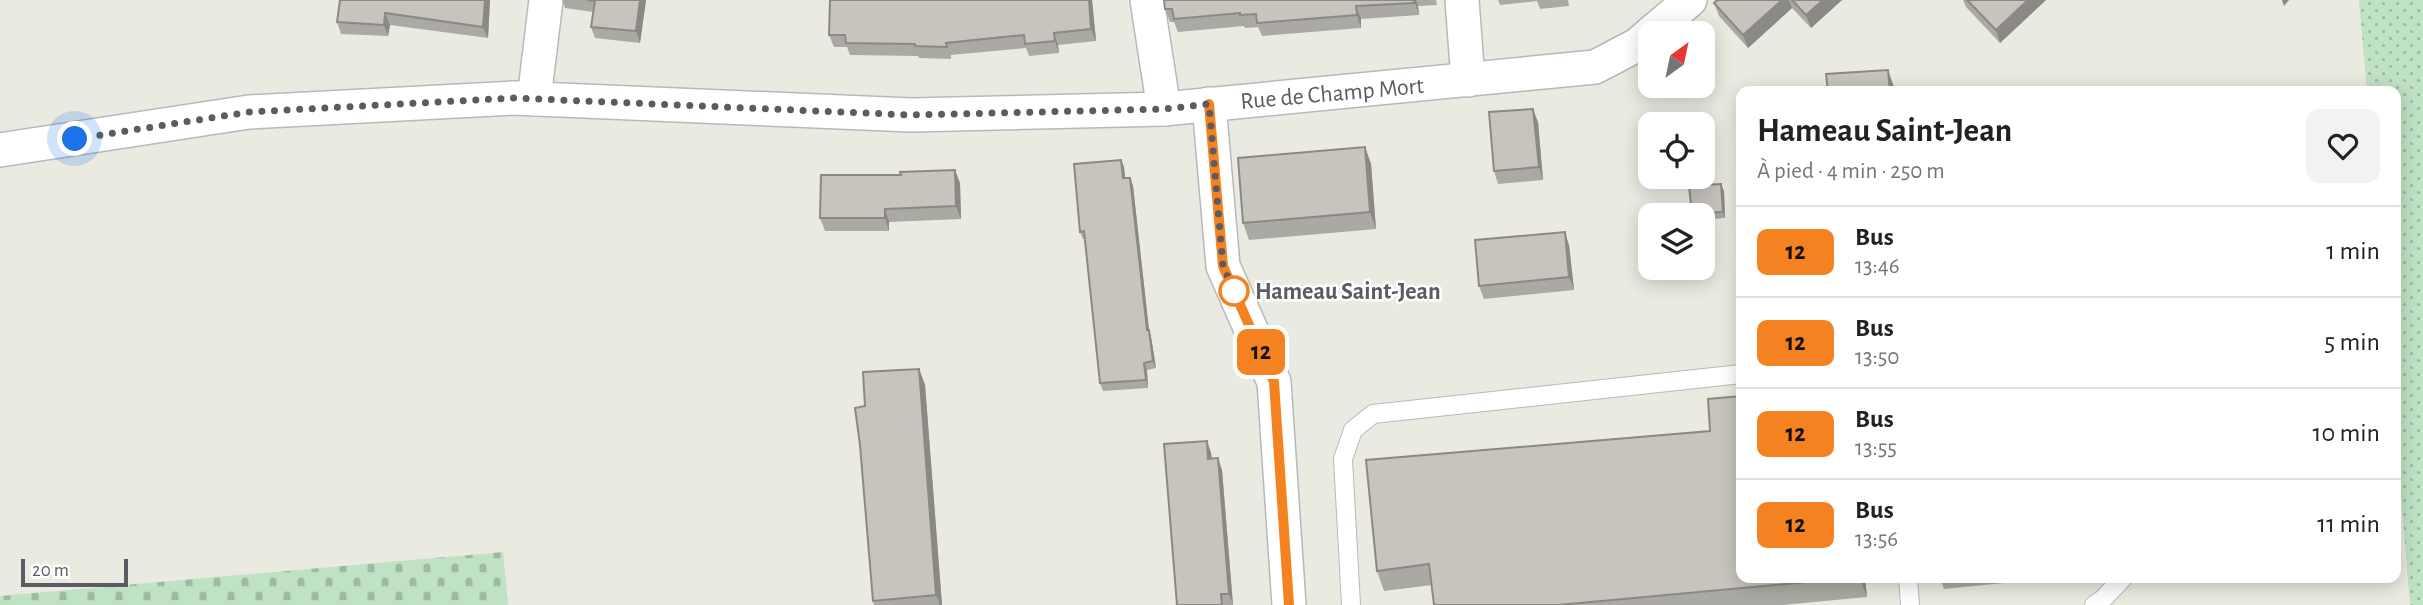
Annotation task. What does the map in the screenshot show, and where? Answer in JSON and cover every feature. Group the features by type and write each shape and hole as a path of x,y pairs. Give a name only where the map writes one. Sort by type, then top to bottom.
{"street":[{"path":"534,99 546,0"},
{"path":"1147,0 1164,109"},
{"path":"1462,0 1468,80"},
{"name":"Rue de Champ Mort","path":"1666,21 1690,0"},
{"name":"Rue de Champ Mort","path":"0,150 249,112 514,98 911,115 1164,109 1595,67 1638,44"},
{"path":"1209,104 1223,266 1274,382 1289,605"}],"lane":[{"path":"1351,605 1343,459 1353,430 1373,414 1736,375"},
{"path":"1908,583 1910,605"},
{"path":"2094,605 2118,583"}],"green space":[{"path":"2359,0 2423,0 2423,605 2410,605 2401,495 2401,86 2367,86"},
{"path":"503,552 508,605 0,605 0,596"}],"building":[{"path":"340,0 485,0 483,27 385,13 384,25 337,22"},
{"path":"587,0 640,0 636,31 591,27 595,1"},
{"path":"830,0 1089,0 1091,29 1054,33 1055,41 1025,44 1024,35 946,43 947,47 846,43 845,35 829,35"},
{"path":"1164,0 1414,0 1414,3 1356,6 1357,15 1257,23 1256,14 1240,13 1174,19 1172,9 1165,9"},
{"path":"1717,0 1782,0 1743,35 1714,3"},
{"path":"1792,0 1823,0 1806,15"},
{"path":"1967,0 2028,0 1996,30"},
{"path":"1888,70 1890,86 1827,86 1826,74"},
{"path":"1533,109 1539,167 1494,171 1489,112"},
{"path":"1365,147 1370,212 1243,223 1238,158"},
{"path":"1121,160 1123,178 1130,178 1153,361 1144,363 1146,380 1100,383 1074,164"},
{"path":"955,170 956,206 885,209 885,218 820,218 821,175 901,175 900,172"},
{"path":"1715,184 1721,184 1723,212 1715,212 1715,203 1691,203 1689,189 1715,189"},
{"path":"1565,232 1569,277 1479,286 1475,240"},
{"path":"919,369 936,595 873,601 855,408 865,406 863,372"},
{"path":"1736,396 1736,583 1798,583 1558,605 1434,605 1429,564 1377,571 1366,460 1710,431 1708,399"},
{"path":"1207,441 1208,459 1218,458 1229,594 1221,594 1222,605 1177,605 1164,444"}],"bus line":[{"name":"12","path":"1209,104 1223,266 1274,382 1289,605"}],"place":[{"name":"Hameau Saint-Jean","path":"1234,291"}],"route":[{"path":"75,139 249,112 514,98 911,115 1164,109 1209,104 1223,266 1234,291"}]}
